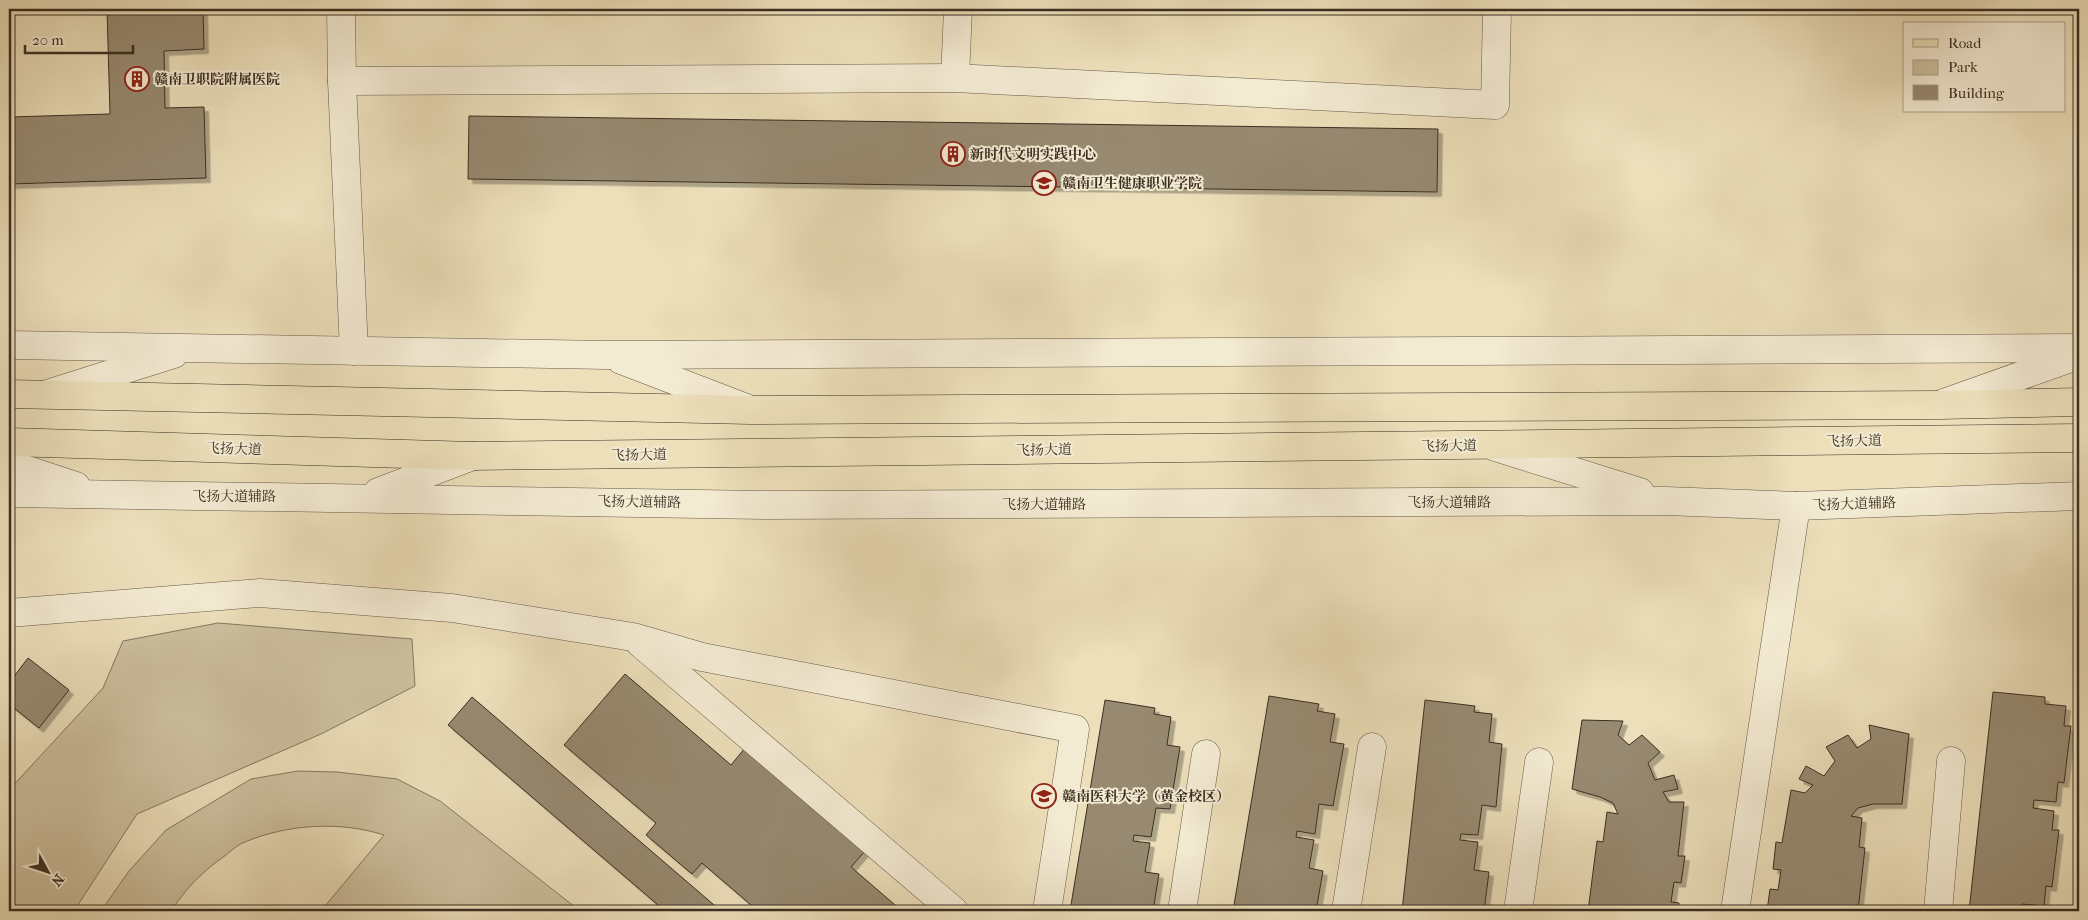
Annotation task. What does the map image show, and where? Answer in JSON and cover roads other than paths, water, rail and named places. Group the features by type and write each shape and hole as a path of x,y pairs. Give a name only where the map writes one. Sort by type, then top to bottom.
{"main road":[{"path":"9,394 750,410 1940,405 2079,402"},
{"name":"飞扬大道","path":"9,442 473,456 2079,438"}],"street":[{"path":"341,9 342,81 354,351"},
{"path":"955,78 958,9"},
{"path":"342,81 955,78 1495,105 1497,9"},
{"path":"9,345 606,355 2079,348"},
{"path":"44,395 197,347"},
{"path":"606,355 750,410"},
{"path":"1940,405 2079,355"},
{"path":"1491,446 1666,501"},
{"path":"362,497 473,456"},
{"path":"9,464 104,496"},
{"name":"飞扬大道辅路","path":"9,493 104,496 362,497 769,505 1666,501 1796,506 2079,496"},
{"path":"1735,911 1796,506"},
{"path":"9,613 260,593 452,608 633,637 711,659 1075,729 1047,911"},
{"path":"633,637 954,911"},
{"path":"1346,911 1372,747"},
{"path":"1182,911 1206,754"},
{"path":"1938,911 1951,761"},
{"path":"1518,911 1539,762"}],"place":[{"name":"赣南卫职院附属医院","path":"137,79"},
{"name":"新时代文明实践中心","path":"953,154"},
{"name":"赣南卫生健康职业学院","path":"1044,183"},
{"name":"赣南医科大学（黄金校区）","path":"1044,796"}]}
